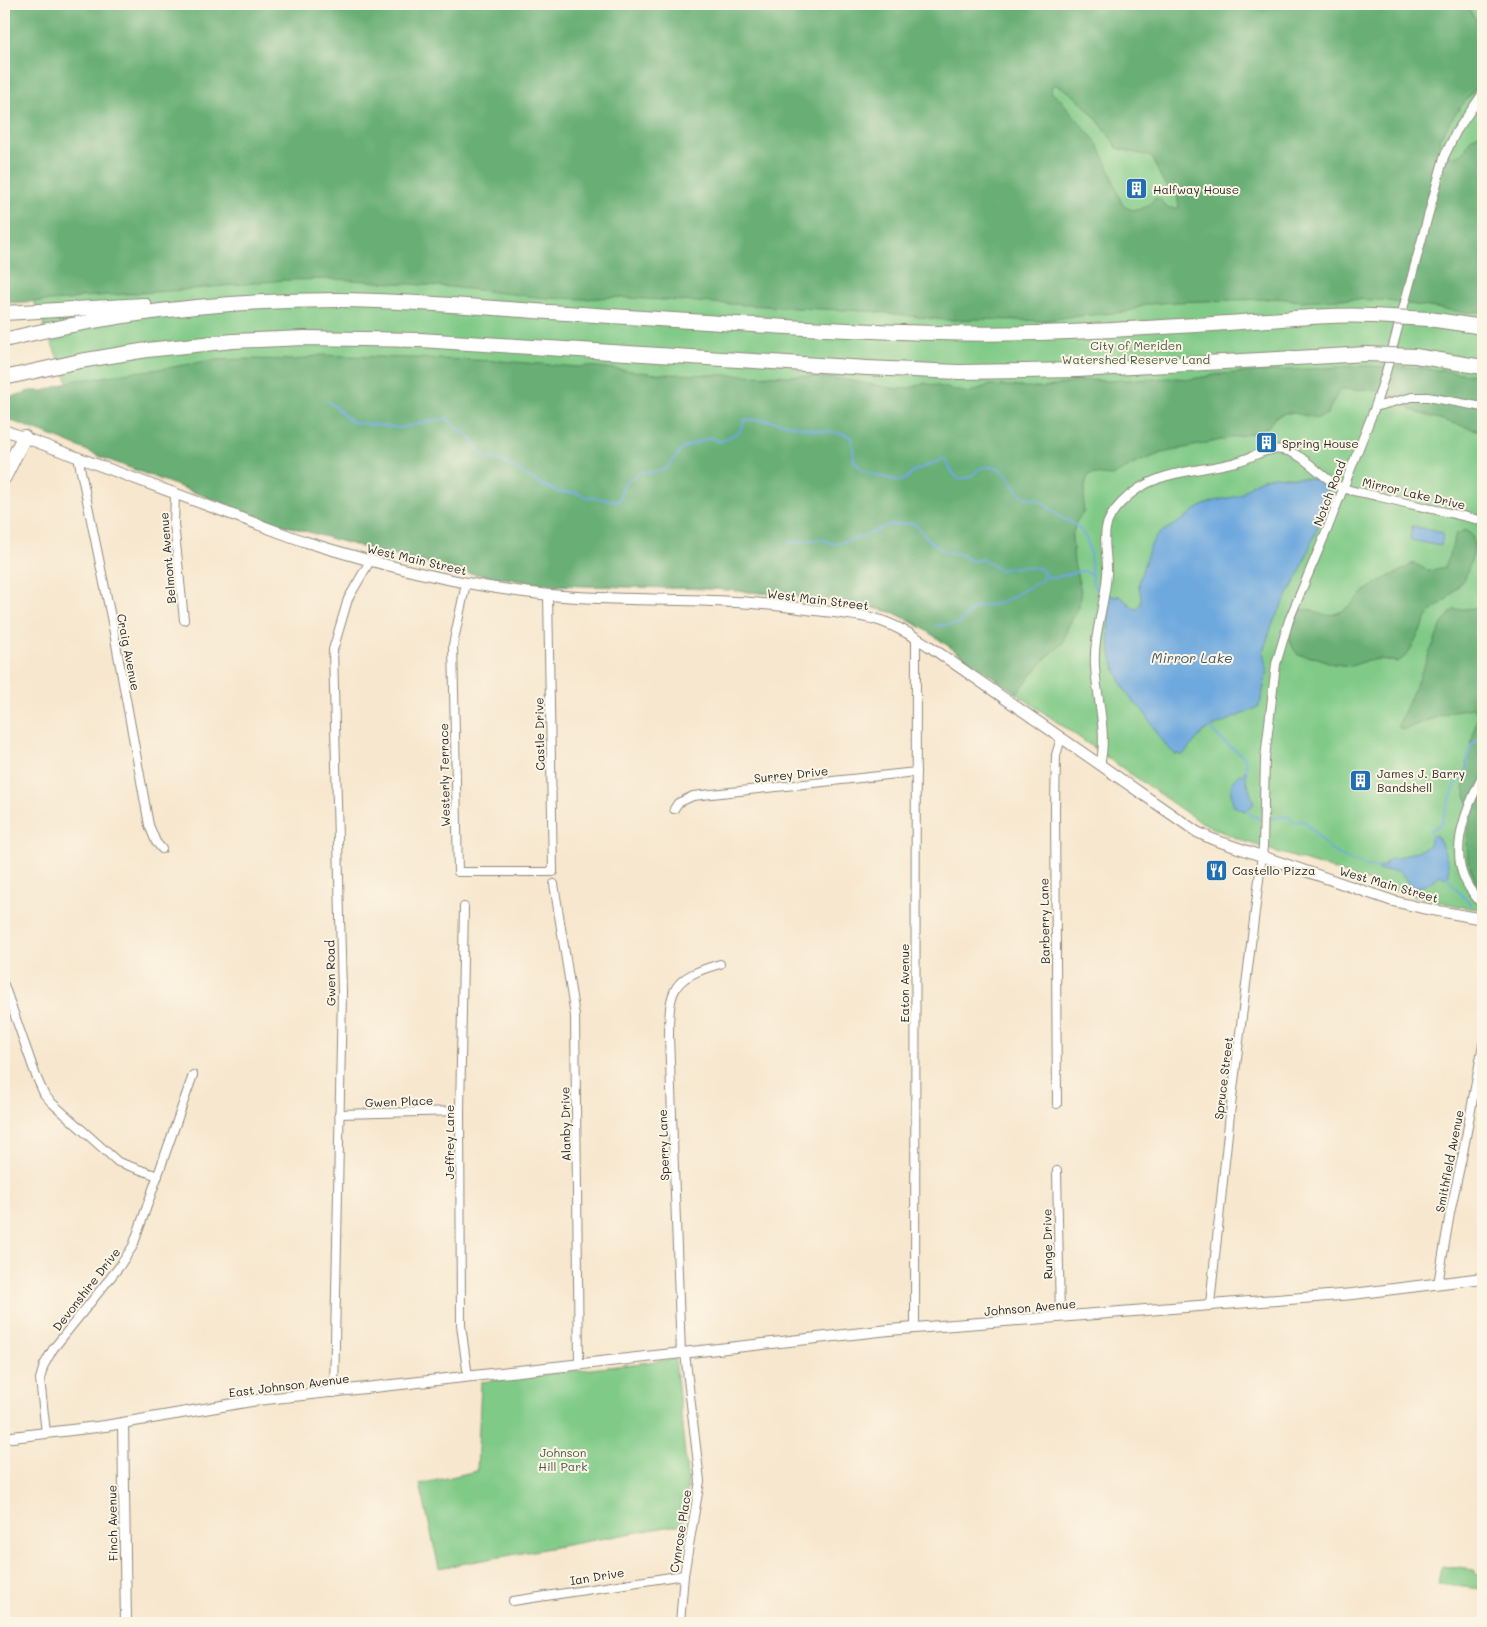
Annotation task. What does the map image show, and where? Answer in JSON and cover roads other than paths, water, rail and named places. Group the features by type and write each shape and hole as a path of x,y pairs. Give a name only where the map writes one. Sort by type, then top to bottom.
{"highway":[{"path":"4,340 152,312 217,305 311,301 383,302 747,324 970,334 1070,332 1327,316 1429,319 1483,327"},
{"path":"4,313 185,302 217,305"},
{"path":"4,378 80,361 154,349 241,340 306,338 420,340 877,369 960,372 1077,370 1367,354 1415,356 1483,367"},
{"path":"4,477 24,437"}],"street":[{"name":"Notch Road","path":"1261,856 1264,839 1265,758 1276,664 1289,620 1328,530 1375,407 1444,157 1456,132 1483,93"},
{"path":"1375,407 1412,397 1428,397 1483,407"},
{"name":"West Main Street","path":"4,430 294,538 370,561 466,583 548,595 736,602 798,608 875,619 916,638 1197,832 1393,901 1483,920"},
{"name":"Mirror Lake Drive","path":"1100,765 1103,743 1095,667 1096,636 1106,581 1106,527 1117,507 1136,489 1159,478 1198,468 1236,462 1282,449 1299,457 1320,474 1343,488 1483,521"},
{"name":"Craig Avenue","path":"78,457 149,826 156,842 162,849"},
{"name":"Belmont Avenue","path":"175,495 174,534 184,620"},
{"name":"Gwen Road","path":"334,1393 342,992 333,650 348,599 370,561"},
{"name":"Westerly Terrace","path":"466,583 453,645 458,872 553,872"},
{"name":"Castle Drive","path":"548,595 553,872"},
{"name":"Eaton Avenue","path":"915,1328 916,638"},
{"name":"Barberry Lane","path":"1057,1104 1055,808 1056,764 1061,738"},
{"name":"Surrey Drive","path":"674,809 678,803 692,796 916,772"},
{"path":"1483,775 1466,816 1460,838 1460,857 1461,869 1467,883 1483,906"},
{"name":"Spruce Street","path":"1210,1304 1261,856"},
{"name":"Alanby Drive","path":"554,884 575,1016 579,1364"},
{"name":"Jeffrey Lane","path":"464,907 460,1111 461,1325 468,1377"},
{"name":"Sperry Lane","path":"683,1353 669,1036 671,1002 678,986 689,974 720,964"},
{"path":"4,985 36,1076 50,1102 118,1162 158,1176"},
{"name":"Smithfield Avenue","path":"1438,1284 1483,1044"},
{"name":"Devonshire Drive","path":"46,1433 40,1378 44,1366 53,1349 119,1268 133,1246 193,1075"},
{"name":"Gwen Place","path":"339,1114 460,1111"},
{"name":"Runge Drive","path":"1057,1171 1060,1317"},
{"name":"Johnson Avenue","path":"579,1364 915,1328 1353,1294 1483,1278"},
{"name":"Cynrose Place","path":"680,1623 684,1575 700,1481 683,1353"},
{"name":"East Johnson Avenue","path":"4,1438 124,1423 249,1401 334,1393 579,1364"},
{"name":"Finch Avenue","path":"124,1423 126,1623"},
{"name":"Ian Drive","path":"513,1601 684,1575"}],"water":[{"name":"Mirror Lake","path":"1274,476 1322,481 1330,495 1300,572 1273,622 1263,652 1267,671 1261,701 1258,707 1204,731 1182,756 1177,753 1176,755 1162,740 1122,685 1110,648 1108,623 1109,595 1117,597 1118,595 1137,609 1141,604 1139,584 1142,570 1151,546 1158,535 1201,507 1218,500 1238,496 1258,481"},
{"path":"1412,526 1443,533 1441,546 1410,540"},
{"path":"1245,770 1247,771 1246,779 1254,804 1245,811 1234,806 1231,788 1233,780 1240,774 1243,775"},
{"path":"1436,835 1443,848 1448,865 1449,874 1445,878 1441,875 1423,886 1415,888 1410,886 1399,871 1378,870 1378,867 1386,865 1385,863 1392,858 1394,859 1423,849 1429,845 1430,839"}],"waterway":[{"path":"328,401 352,422 400,428 447,418 454,426 468,436 484,457 502,461 541,484 559,492 577,493 586,497 619,501 625,482 640,472 653,472 667,468 683,448 712,437 719,442 739,432 745,420 768,420 852,437 854,461 861,468 873,475 901,481 914,471 944,459 953,474 959,479 970,477 981,468 996,467 1006,473 1023,496 1043,502 1056,514 1077,526 1087,541 1093,582 1099,592"},
{"path":"788,543 821,539 834,544 864,536 888,525 914,523 931,542 944,551 962,555 972,561 982,559 1000,570 1013,567 1040,568 1047,577 1053,578 1081,571 1092,575"},
{"path":"936,626 959,624 973,609 979,606 997,604 1008,599 1042,580 1043,574"},
{"path":"1209,726 1224,742 1244,757 1246,772"},
{"path":"1433,839 1430,830 1441,824 1455,786 1468,768 1468,756 1471,746 1483,733"},
{"path":"1248,808 1251,815 1260,819"},
{"path":"1272,819 1288,816 1294,822 1302,821 1333,851 1360,864 1379,868"},
{"path":"1446,874 1471,905"}],"place":[{"name":"Halfway House","path":"1137,189"},
{"name":"Spring House","path":"1266,443"},
{"name":"James J. Barry Bandshell","path":"1361,780"},
{"name":"Castello Pizza","path":"1216,870"}],"park label":[{"name":"City of Meriden Watershed Reserve Land","path":"1136,352"},
{"name":"Johnson Hill Park","path":"563,1459"}]}
